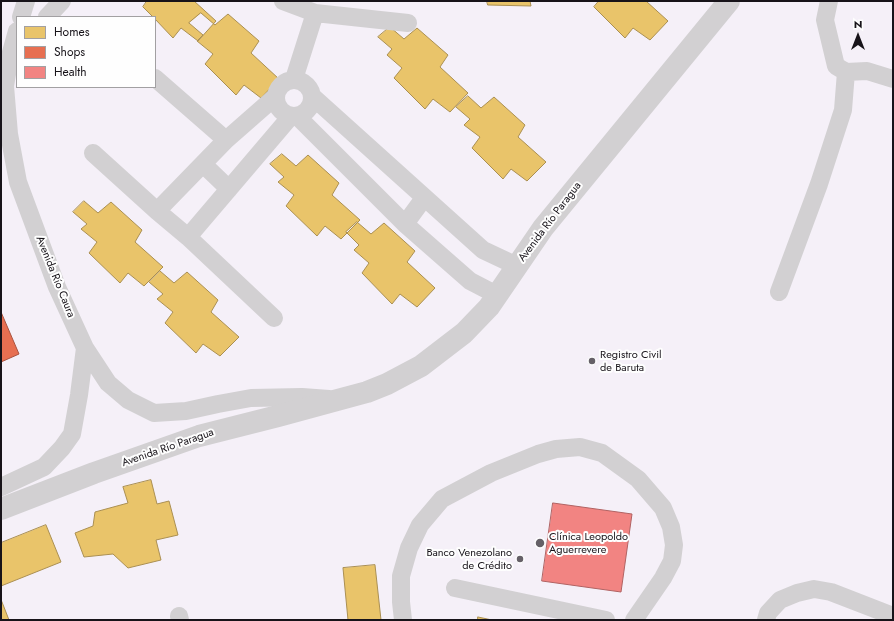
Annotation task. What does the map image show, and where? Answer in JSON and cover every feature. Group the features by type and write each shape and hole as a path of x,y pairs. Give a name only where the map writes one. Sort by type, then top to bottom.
{"main road":[{"name":"Avenida Río Paragua","path":"1,509 94,473 199,436 367,392 387,384 421,366 464,332 489,307 543,228 729,1"}],"street":[{"path":"21,16 26,1"},
{"path":"48,16 62,1"},
{"path":"283,1 315,13 408,23"},
{"path":"829,1 825,20 836,66 846,72 867,71 893,79"},
{"path":"294,79 315,13"},
{"name":"Avenida Río Caura","path":"16,36 5,86 9,134 18,182 57,287 85,348"},
{"path":"779,292 819,184 843,110 846,72"},
{"path":"156,79 226,140"},
{"path":"157,211 226,140 275,97 278,88 285,82 294,79 303,82 310,88 312,97 311,106 305,113 294,116 188,238"},
{"path":"275,97 277,106 283,113 294,116 405,224 470,281 496,295"},
{"path":"312,97 483,250 517,266"},
{"path":"93,153 274,318"},
{"path":"203,164 229,189"},
{"path":"405,224 424,198"},
{"path":"1,487 44,467 62,448 72,434 85,348"},
{"name":"Avenida Río Paragua","path":"85,348 108,383 128,400 154,413 186,411 251,398 302,397 339,399"},
{"path":"403,620 401,576 409,548 420,525 442,499 491,473 538,454 556,449 580,447 602,453 638,479 662,508 670,527 674,545 672,561 663,578 634,620"},
{"path":"455,588 606,620"},
{"path":"766,620 768,614 780,600 797,593 814,589 831,592 893,616"}],"building: Homes":[{"path":"147,1 194,1 216,21 198,41 181,28 173,38 156,20 156,16 152,16 143,7"},
{"path":"487,1 530,1 531,6 488,5"},
{"path":"599,1 646,1 668,21 650,40 633,28 625,38 594,7"},
{"path":"201,13 215,25 228,14 259,41 251,53 279,79 261,98 244,85 236,95 205,64 213,54 197,41 203,35 189,23"},
{"path":"390,27 404,39 417,28 448,55 440,67 468,93 450,112 433,99 425,109 394,78 402,68 387,55 392,49 378,37"},
{"path":"468,96 481,108 494,97 525,125 518,137 546,162 527,181 511,169 503,179 472,148 480,137 464,125 470,119 456,107"},
{"path":"282,154 296,166 308,155 339,183 332,195 360,220 341,239 325,226 317,236 286,206 294,195 278,182 284,177 270,164"},
{"path":"84,201 98,213 111,202 142,230 135,242 163,267 144,286 128,273 120,283 89,253 97,242 81,229 87,224 73,212"},
{"path":"357,222 371,234 384,223 415,251 407,262 435,288 417,307 400,294 392,304 362,273 369,263 354,250 359,245 346,232"},
{"path":"160,271 174,283 187,272 218,300 211,312 239,337 220,356 203,344 196,353 165,323 173,312 157,299 163,294 149,282"},
{"path":"151,480 157,504 169,501 178,535 156,540 161,560 128,568 113,554 84,557 75,533 93,526 95,512 128,503 123,487"},
{"path":"46,525 61,562 1,586 1,543"},
{"path":"375,565 381,620 348,620 343,568"},
{"path":"2,602 9,620 1,620"},
{"path":"478,617 492,620 478,620"}],"building: Shops":[{"path":"1,312 19,354 1,362"}],"building: Health":[{"path":"553,503 632,514 621,592 542,581"}],"place":[{"name":"Registro Civil de Baruta","path":"592,361"},
{"name":"Clínica Leopoldo Aguerrevere","path":"540,543"},
{"name":"Banco Venezolano de Crédito","path":"520,559"}]}
